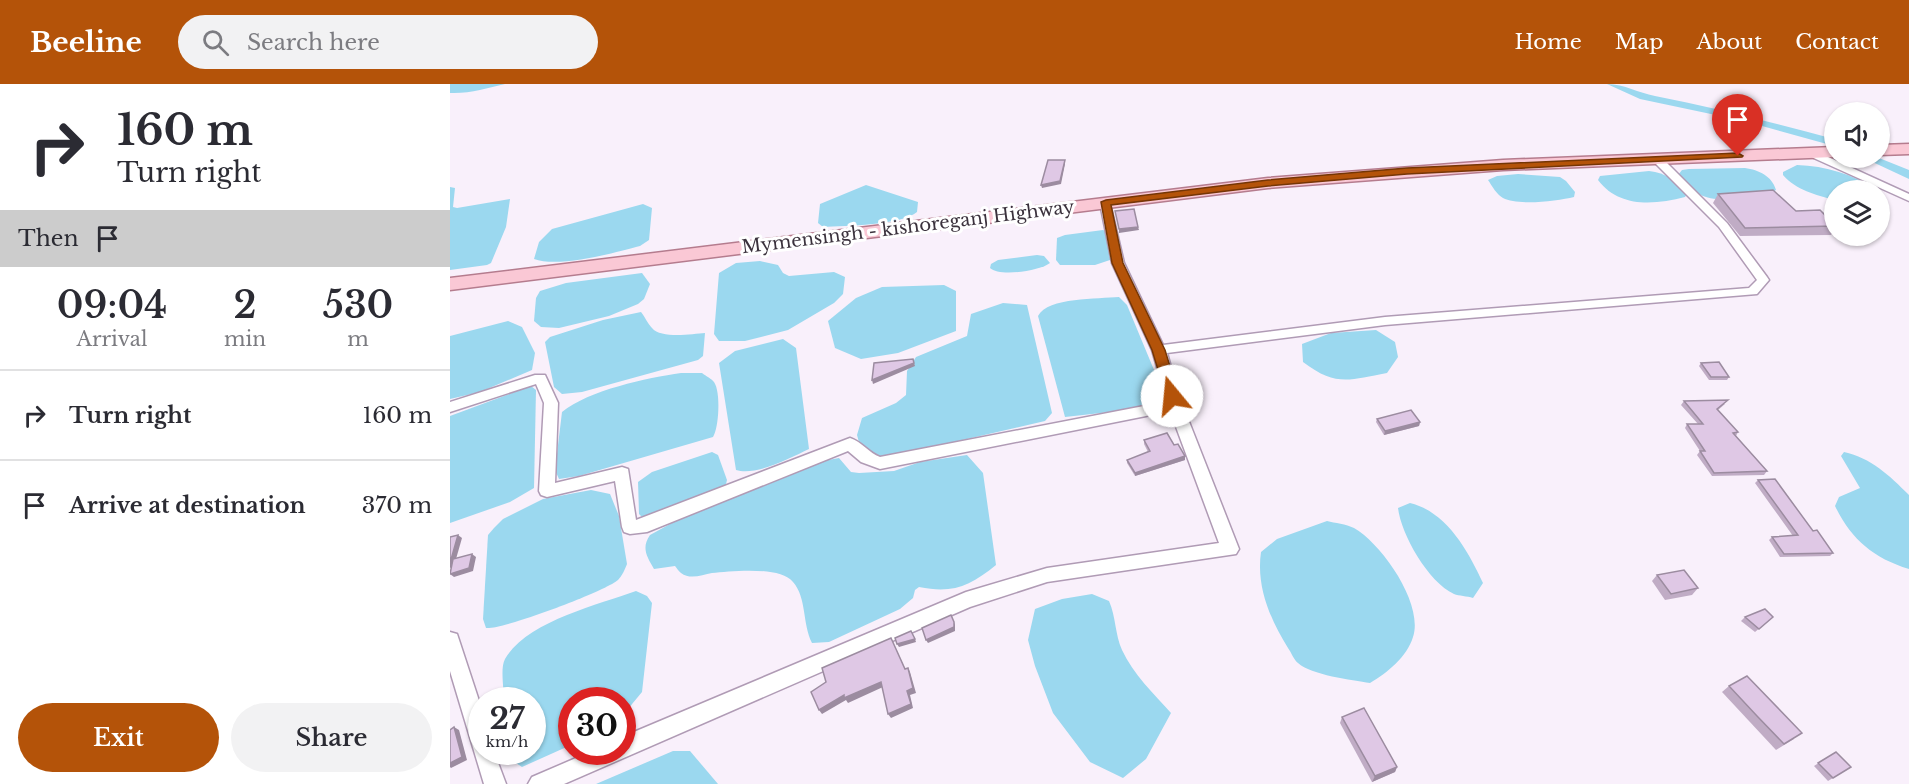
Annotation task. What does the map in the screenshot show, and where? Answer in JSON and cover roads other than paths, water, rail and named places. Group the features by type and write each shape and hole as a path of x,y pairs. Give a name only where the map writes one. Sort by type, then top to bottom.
{"main road":[{"path":"1890,150 1909,149"},
{"name":"Mymensingh - kishoreganj Highway","path":"451,285 1268,183 1395,172 1824,152"}],"street":[{"path":"1811,153 1909,198"},
{"path":"1159,350 1385,321 1753,291 1763,280 1723,225 1657,159"},
{"path":"636,741 966,600 1047,575 1230,549 1172,396 1159,350 1118,263 1106,202"},
{"path":"450,406 540,378 551,403 547,491 622,472 630,527 641,527 850,444 866,458 880,463 1146,411 1165,405 1172,396"},
{"path":"450,640 468,698"},
{"path":"488,765 495,784"},
{"path":"539,784 583,765"}],"water":[{"path":"450,84 505,84 450,93"},
{"path":"1797,165 1818,167 1860,180 1824,180 1824,197 1800,188 1788,180 1783,172"},
{"path":"1745,168 1764,174 1776,190 1751,198 1729,200 1710,198 1692,190 1678,175 1682,170 1689,169"},
{"path":"1649,171 1671,178 1687,194 1685,197 1661,202 1638,202 1616,196 1598,180 1600,176"},
{"path":"1518,174 1560,177 1575,192 1574,197 1518,202 1503,198 1488,180 1497,176"},
{"path":"866,185 918,202 917,212 899,220 873,224 823,227 818,223 820,204"},
{"path":"450,187 455,188 453,207 457,208 510,199 506,227 491,263 450,270"},
{"path":"643,204 652,208 649,240 640,246 572,261 534,259 539,242 552,229"},
{"path":"1103,230 1110,233 1113,259 1095,265 1060,265 1056,260 1057,238"},
{"path":"1044,256 1050,263 1020,272 1002,272 990,268 991,264 998,260"},
{"path":"760,261 778,265 783,273 789,276 834,272 845,277 843,294 834,303 788,330 745,341 719,341 714,334 719,273 736,263"},
{"path":"642,273 650,284 644,299 638,304 609,316 559,328 541,327 534,321 536,298 540,291 566,283"},
{"path":"944,285 956,291 956,331 898,353 861,359 835,348 828,321 856,298 882,287"},
{"path":"1119,297 1127,305 1164,394 1158,402 1137,409 1065,417 1038,316 1043,310 1062,302"},
{"path":"1003,303 1027,305 1052,413 1045,421 880,459 860,446 857,435 862,418 896,403 906,395 907,371 916,357 967,336 971,314"},
{"path":"641,312 652,328 662,334 705,333 703,356 698,360 582,392 562,394 554,387 545,342 550,337 603,320"},
{"path":"508,321 522,327 535,353 532,370 480,392 450,399 450,336"},
{"path":"1376,330 1395,342 1398,357 1387,373 1352,379 1334,378 1303,362 1302,344 1331,333"},
{"path":"783,339 796,348 809,449 754,471 736,470 719,363 735,351"},
{"path":"681,373 702,373 714,382 718,394 718,410 717,426 713,437 579,476 559,479 555,470 562,412 573,404 603,391"},
{"path":"531,386 536,390 534,488 510,502 450,523 450,416"},
{"path":"712,452 718,455 727,480 719,490 653,516 642,517 639,514 638,482 652,472"},
{"path":"1844,452 1871,463 1887,474 1909,495 1909,569 1884,559 1864,546 1841,518 1835,506 1839,497 1860,488 1841,456"},
{"path":"967,455 983,473 996,565 960,587 931,589 919,587 915,590 913,598 900,609 829,642 812,643 800,595 793,582 787,577 755,571 688,576 675,566 654,569 646,552 645,548 650,535 692,512 828,460 839,458 851,472 859,473 894,471 920,462"},
{"path":"591,490 610,494 619,516 627,564 618,580 554,609 512,623 486,628 483,619 488,535 503,519 543,499"},
{"path":"1410,503 1435,515 1455,534 1463,546 1483,583 1473,598 1454,594 1444,588 1417,556 1404,531 1398,508"},
{"path":"1327,521 1354,528 1377,547 1398,576 1407,592 1412,608 1415,623 1410,644 1396,664 1370,683 1322,674 1298,663 1275,626 1266,602 1261,577 1261,552 1277,539"},
{"path":"636,591 647,596 652,603 642,692 636,699 636,687 558,687 558,751 546,756 546,687 503,687 502,673 505,659 515,646 529,635 545,625"},
{"path":"1092,594 1109,601 1120,644 1127,659 1144,683 1171,713 1146,759 1123,778 1090,762 1053,713 1035,666 1028,640 1035,609 1062,599"},
{"path":"673,751 690,751 718,784 596,784"}],"waterway":[{"path":"1612,84 1644,97 1746,118 1824,140"},
{"path":"1890,167 1909,175"}]}
